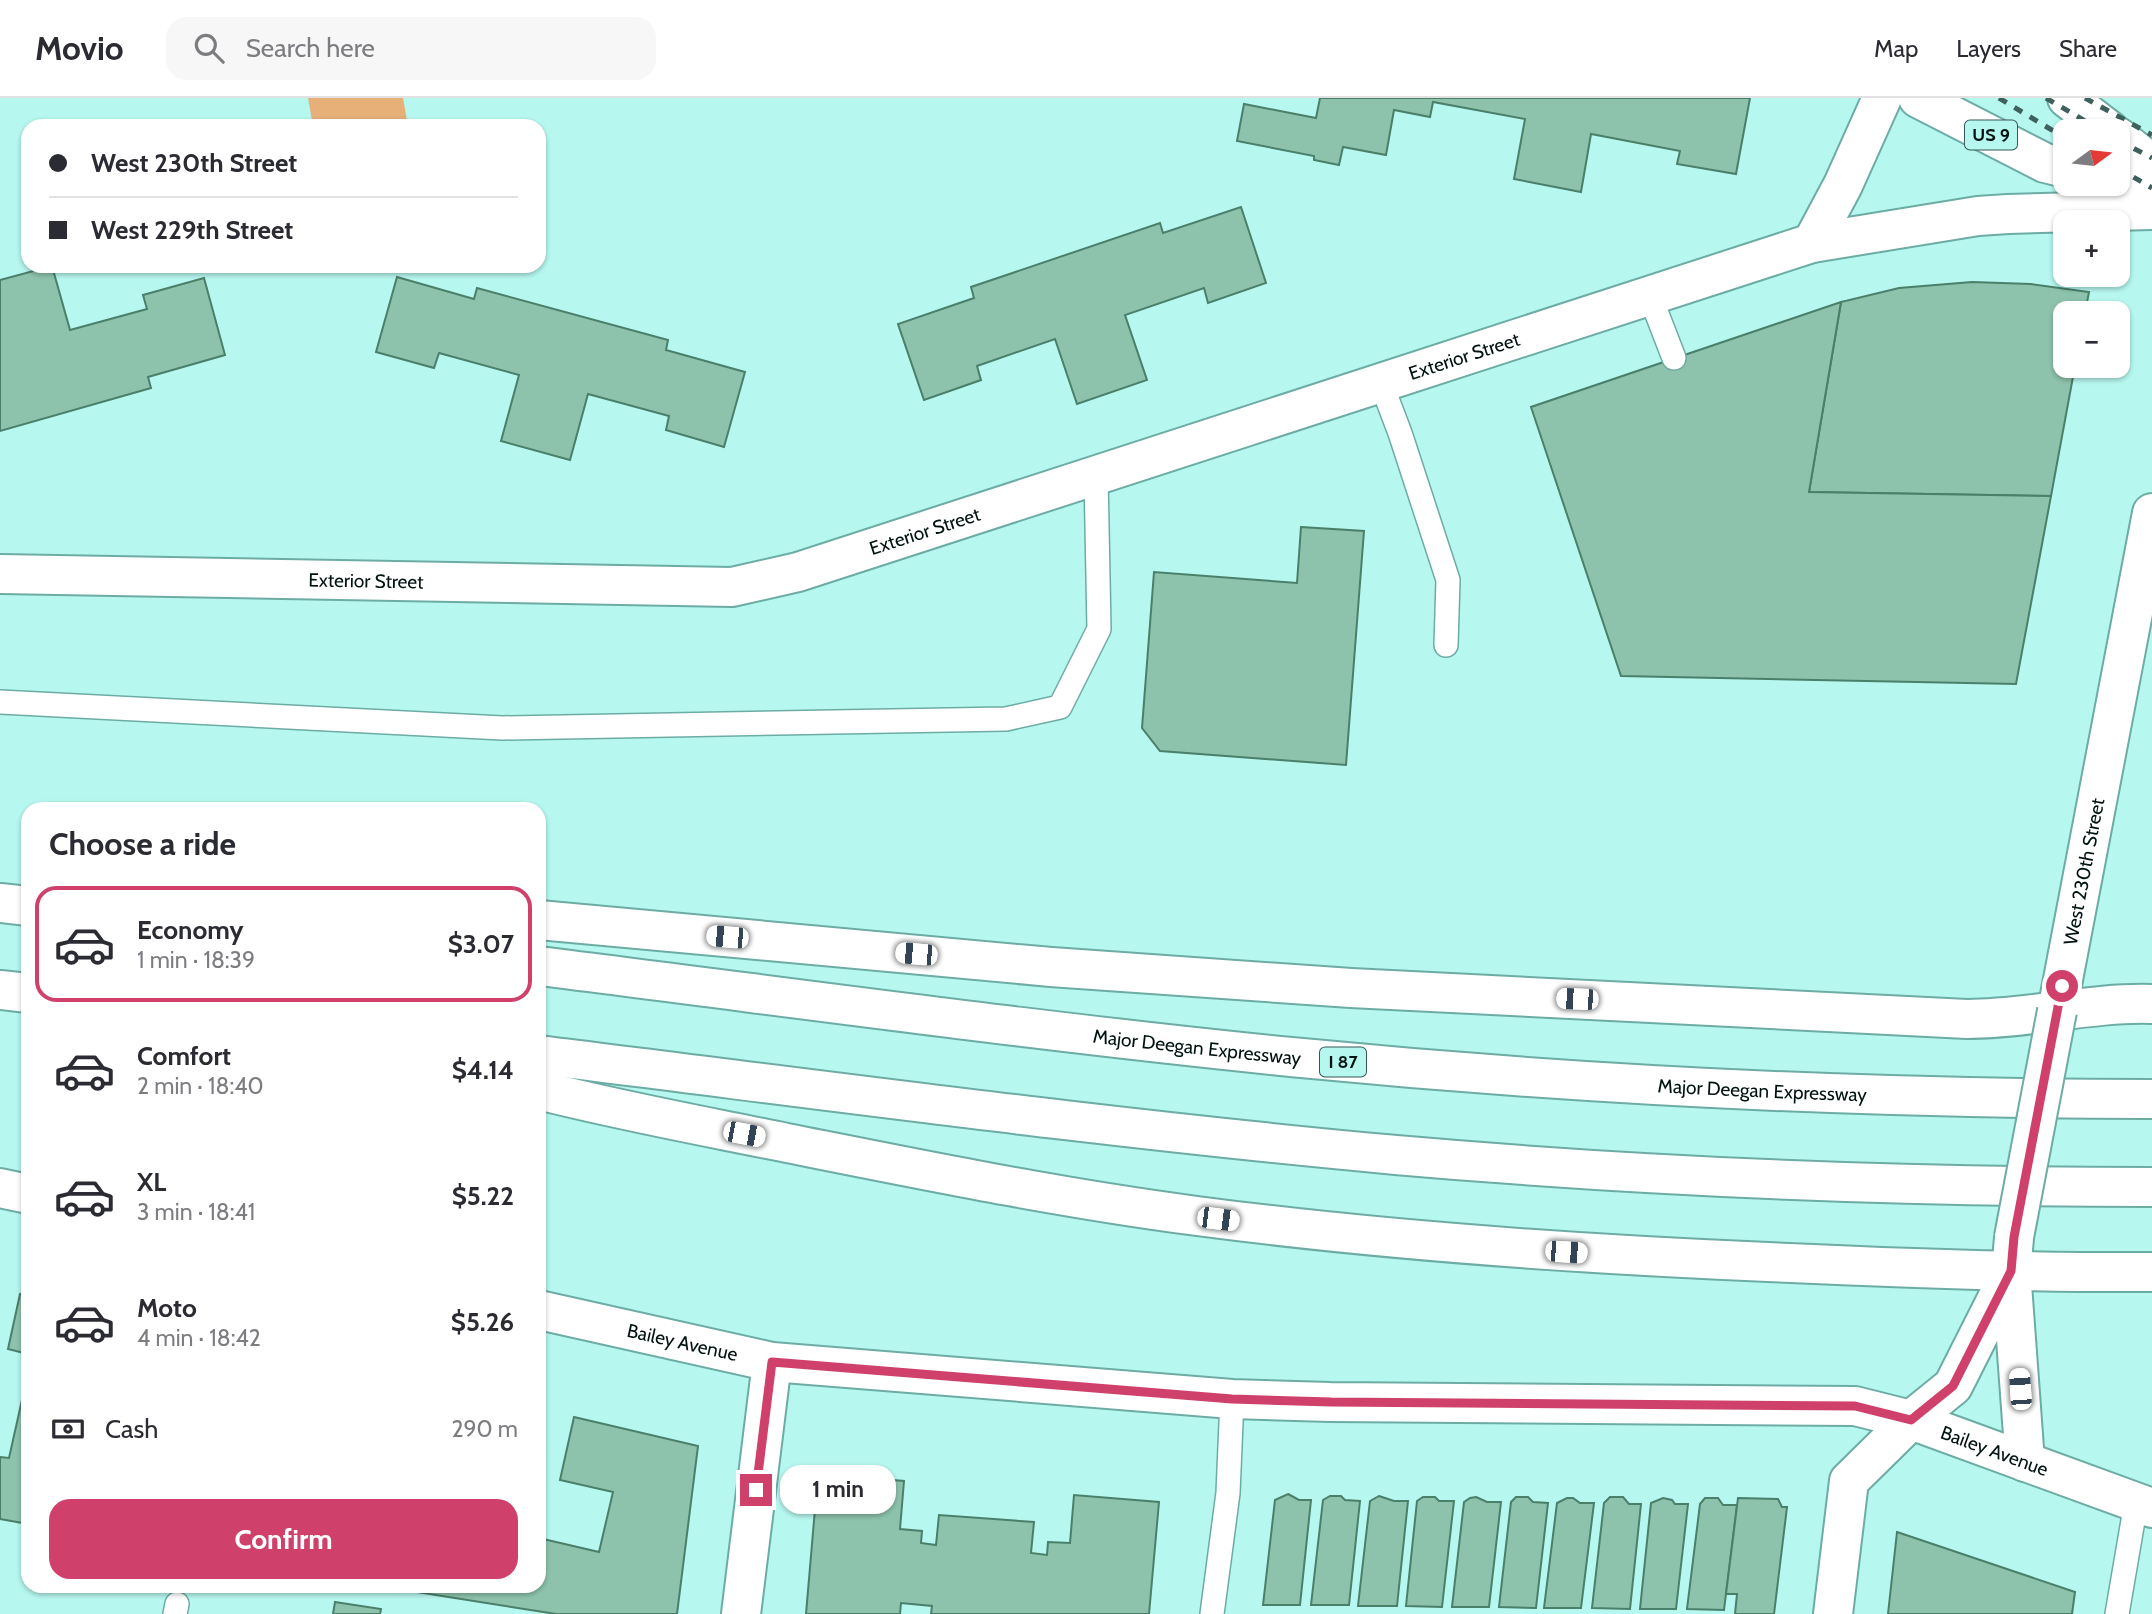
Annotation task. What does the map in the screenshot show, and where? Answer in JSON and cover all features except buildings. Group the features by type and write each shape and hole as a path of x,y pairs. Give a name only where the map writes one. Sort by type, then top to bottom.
{"main road":[{"path":"1812,243 1843,185 1882,98"},
{"name":"US 9","path":"1918,98 2053,165"},
{"path":"2067,98 2094,119"},
{"path":"2130,147 2152,164"},
{"path":"2130,187 2152,193"},
{"name":"Exterior Street","path":"0,574 732,587 798,572 1812,243 1998,215 2152,210"},
{"name":"West 230th Street","path":"2025,1462 2013,1254 2152,513"},
{"path":"0,902 21,904"},
{"path":"546,921 1051,967 1351,988 1968,1019 2005,1018 2103,1004 2152,1004"},
{"name":"Major Deegan Expressway","path":"546,967 1289,1057 1438,1070 1735,1090 1924,1097 2152,1099"},
{"path":"0,990 21,992"},
{"path":"546,1056 1110,1125 1396,1155 1545,1167 1767,1179 2006,1187 2152,1187"},
{"path":"546,1092 905,1168 1195,1216 1431,1242 1607,1255 1929,1270 2013,1254 2152,1272"},
{"path":"0,1188 21,1193"},
{"name":"West 230th Street","path":"1833,1614 1850,1481 1911,1420 1953,1386 2013,1254"},
{"name":"Bailey Avenue","path":"546,1312 772,1362 1232,1399 1855,1406 1911,1420 2144,1506"},
{"path":"741,1614 772,1362"}],"lane":[{"path":"1650,296 1674,358"},
{"path":"1381,383 1448,580 1446,645"},
{"path":"0,702 502,728 1006,719 1060,707 1099,629 1096,475"},
{"path":"1212,1614 1228,1493 1232,1399"},
{"path":"2117,1614 2144,1506"}],"shaded area":[{"path":"308,98 403,98 407,119 312,119"}],"railway":[{"path":"1999,98 2053,131"},
{"path":"2046,98 2082,119"},
{"path":"2085,98 2152,135"},
{"path":"2130,146 2152,158"},
{"path":"2130,175 2152,188"}],"route":[{"path":"756,1490 772,1362 1232,1399 1855,1406 1911,1420 1953,1386 2011,1271 2014,1237 2062,986"}]}
